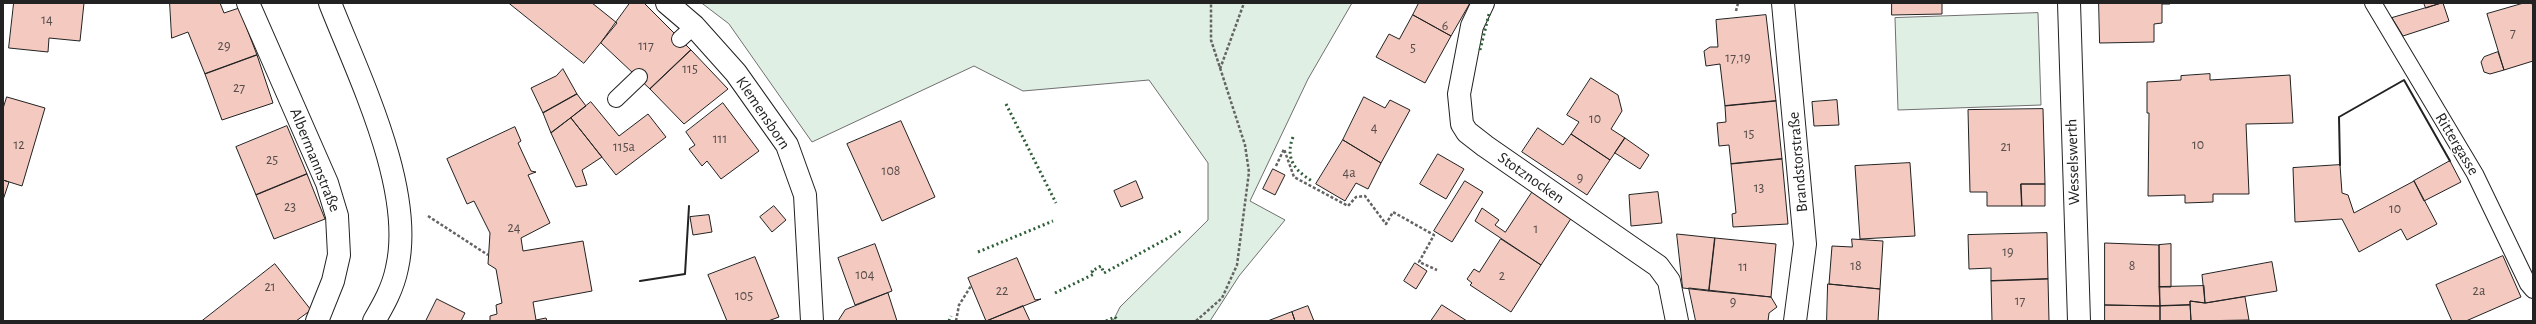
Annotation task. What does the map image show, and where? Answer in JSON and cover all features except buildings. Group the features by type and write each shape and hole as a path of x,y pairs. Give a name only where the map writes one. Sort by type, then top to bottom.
{"street":[{"name":"Albermannstraße","path":"248,3 327,183 340,229 339,255 333,281 317,321"},
{"path":"330,3 376,120 397,196 400,234 398,267 389,294 374,321"},
{"name":"Klemensborn","path":"667,3 687,32 736,72 787,145 805,195 812,321"},
{"name":"Stotznocken","path":"1483,3 1472,26 1459,94 1462,124 1467,132 1485,146 1658,266 1669,281 1677,321"},
{"name":"Brandstorstraße","path":"1783,3 1805,244 1795,321"},
{"name":"Wesselswerth","path":"2069,3 2079,321"}],"lane":[{"name":"Rittergasse","path":"2373,3 2475,174 2528,284 2533,290"},
{"path":"616,99 639,77"}],"path":[{"path":"1196,321 1222,298 1237,266 1249,172 1244,145 1211,40 1211,3"},
{"path":"1220,70 1244,3"},
{"path":"1736,11 1738,3"},
{"path":"1276,166 1284,149 1294,177 1348,206 1356,197 1365,196 1386,224 1393,212 1434,235 1419,262 1437,270"},
{"path":"432,217 488,254"},
{"path":"956,321 959,305 971,286"}],"green space":[{"path":"702,3 1352,3 1308,79 1250,201 1285,220 1239,276 1210,321 1113,321 1120,307 1208,220 1208,163 1149,80 1023,91 974,66 812,142 729,24"},
{"path":"2038,13 2041,105 1898,110 1895,18"}],"hedge":[{"path":"1480,50 1489,14"},
{"path":"1006,104 1056,203"},
{"path":"1293,137 1290,151 1293,163 1300,172 1312,181"},
{"path":"978,252 1053,221"},
{"path":"1055,293 1094,274 1092,271 1101,266 1104,273 1181,231"},
{"path":"949,321 951,316"},
{"path":"1106,321 1115,317 1118,321"}],"wall":[{"path":"2340,165 2339,117 2404,80 2450,161"},
{"path":"640,281 685,274 689,206"}]}
